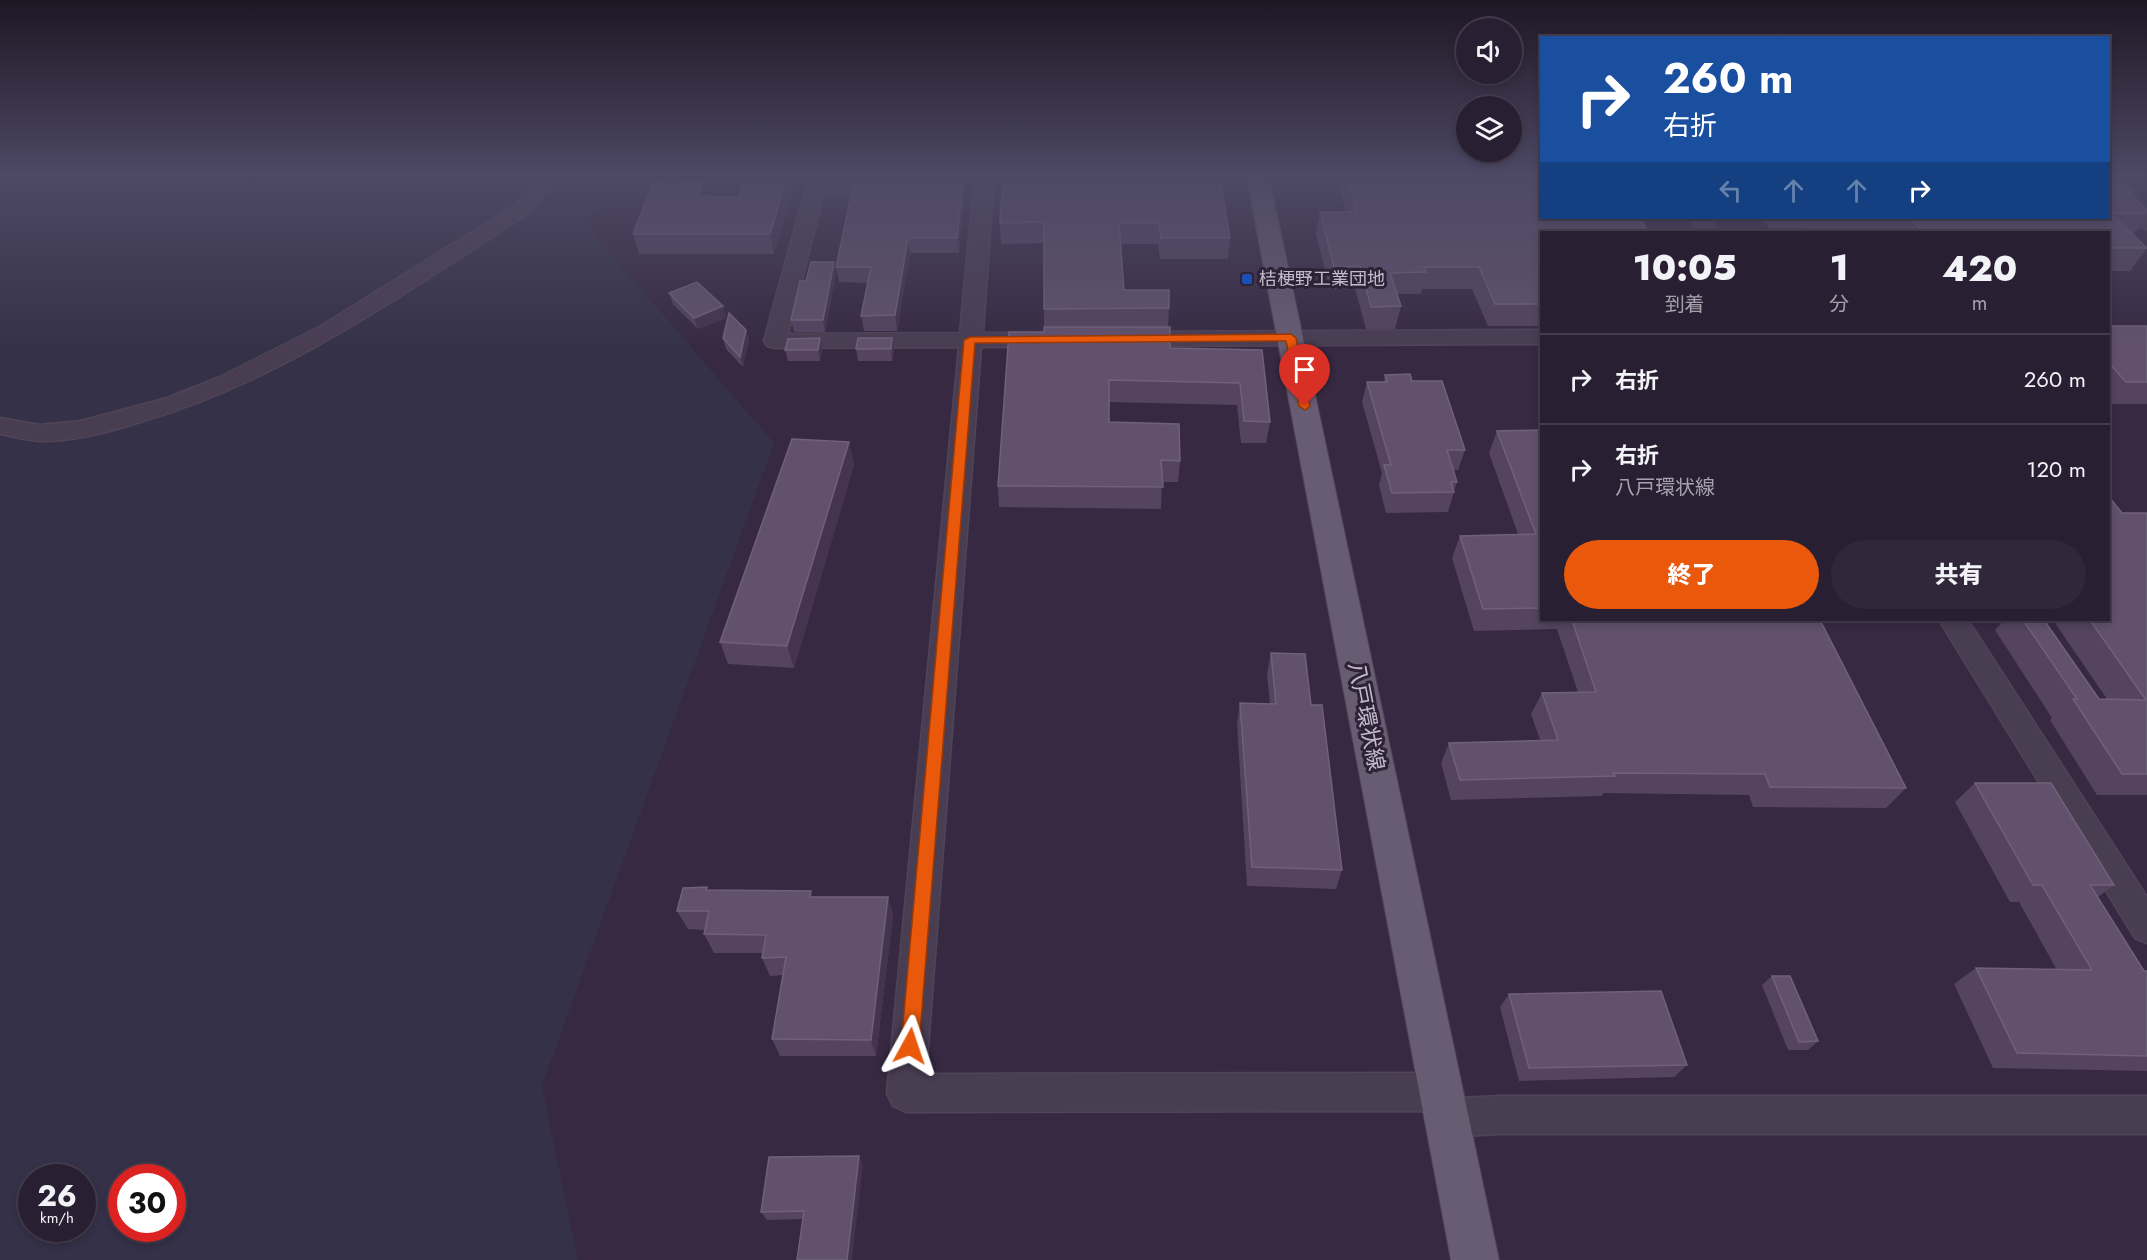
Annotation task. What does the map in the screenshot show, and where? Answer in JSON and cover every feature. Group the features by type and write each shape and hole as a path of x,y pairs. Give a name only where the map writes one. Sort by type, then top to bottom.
{"main road":[{"name":"八戸環状線","path":"1269,232 1475,1260"}],"street":[{"path":"0,426 41,433 92,428 163,410 244,375 341,324 487,232"},
{"path":"804,232 775,341 1066,339"},
{"path":"980,232 906,1093 1445,1105 1489,1115 2147,1114"},
{"path":"1114,339 1540,337"},
{"path":"1954,621 2147,927"}],"shaded area":[{"path":"0,232 591,232 774,443 542,1086 578,1260 0,1260"}],"building":[{"path":"634,232 771,232 770,234 633,234"},
{"path":"843,232 958,232 957,238 908,238 895,315 861,316 871,267 836,267"},
{"path":"1044,232 1120,232 1124,290 1169,290 1169,308 1044,309"},
{"path":"1160,232 1229,232 1230,238 1161,238"},
{"path":"1325,232 1540,232 1540,304 1495,304 1479,267 1424,267 1426,272 1390,273 1401,306 1371,307 1360,266 1334,267"},
{"path":"2110,232 2130,232 2147,248 2110,248"},
{"path":"811,262 834,262 823,320 791,320 800,281 806,281"},
{"path":"697,282 723,306 694,318 669,293"},
{"path":"729,313 746,330 740,357 723,338"},
{"path":"2110,326 2147,326 2147,382 2126,382 2110,364"},
{"path":"1044,327 1170,327 1170,348 1262,350 1270,422 1244,421 1240,383 1109,380 1109,422 1179,424 1180,461 1161,460 1163,487 998,486 1009,332 1044,332"},
{"path":"820,338 818,350 785,350 788,339"},
{"path":"858,338 892,338 891,349 856,349"},
{"path":"1410,374 1412,381 1442,381 1465,450 1447,450 1457,482 1451,482 1454,492 1392,493 1384,465 1391,465 1367,382 1387,382 1385,375"},
{"path":"1540,430 1540,608 1483,609 1460,536 1536,534 1497,431"},
{"path":"792,439 849,442 787,646 720,642"},
{"path":"2110,498 2122,513 2147,513 2147,774 2122,774 2073,699 2077,699 2024,621 2045,621 2099,699 2146,700 2091,621 2110,621"},
{"path":"1572,621 1821,621 1906,788 1770,787 1765,774 1613,773 1615,776 1460,780 1449,743 1558,740 1542,693 1596,692"},
{"path":"1271,653 1305,654 1311,705 1322,705 1342,870 1252,867 1240,703 1276,704"},
{"path":"1975,783 2051,783 2114,885 2090,885 2144,971 2147,971 2147,1056 2017,1053 1976,968 2092,970 2042,885 2033,885"},
{"path":"707,887 706,890 811,891 810,897 888,897 871,1040 772,1039 786,957 762,958 766,935 704,934 709,911 677,911 683,888"},
{"path":"1772,976 1790,976 1818,1041 1799,1042"},
{"path":"1661,991 1687,1065 1529,1068 1509,994"},
{"path":"859,1156 847,1260 797,1260 804,1211 761,1212 769,1157"}],"place":[{"name":"桔梗野工業団地","path":"1247,279"}],"route":[{"path":"910,1046 970,340 1291,338 1305,406"}]}
